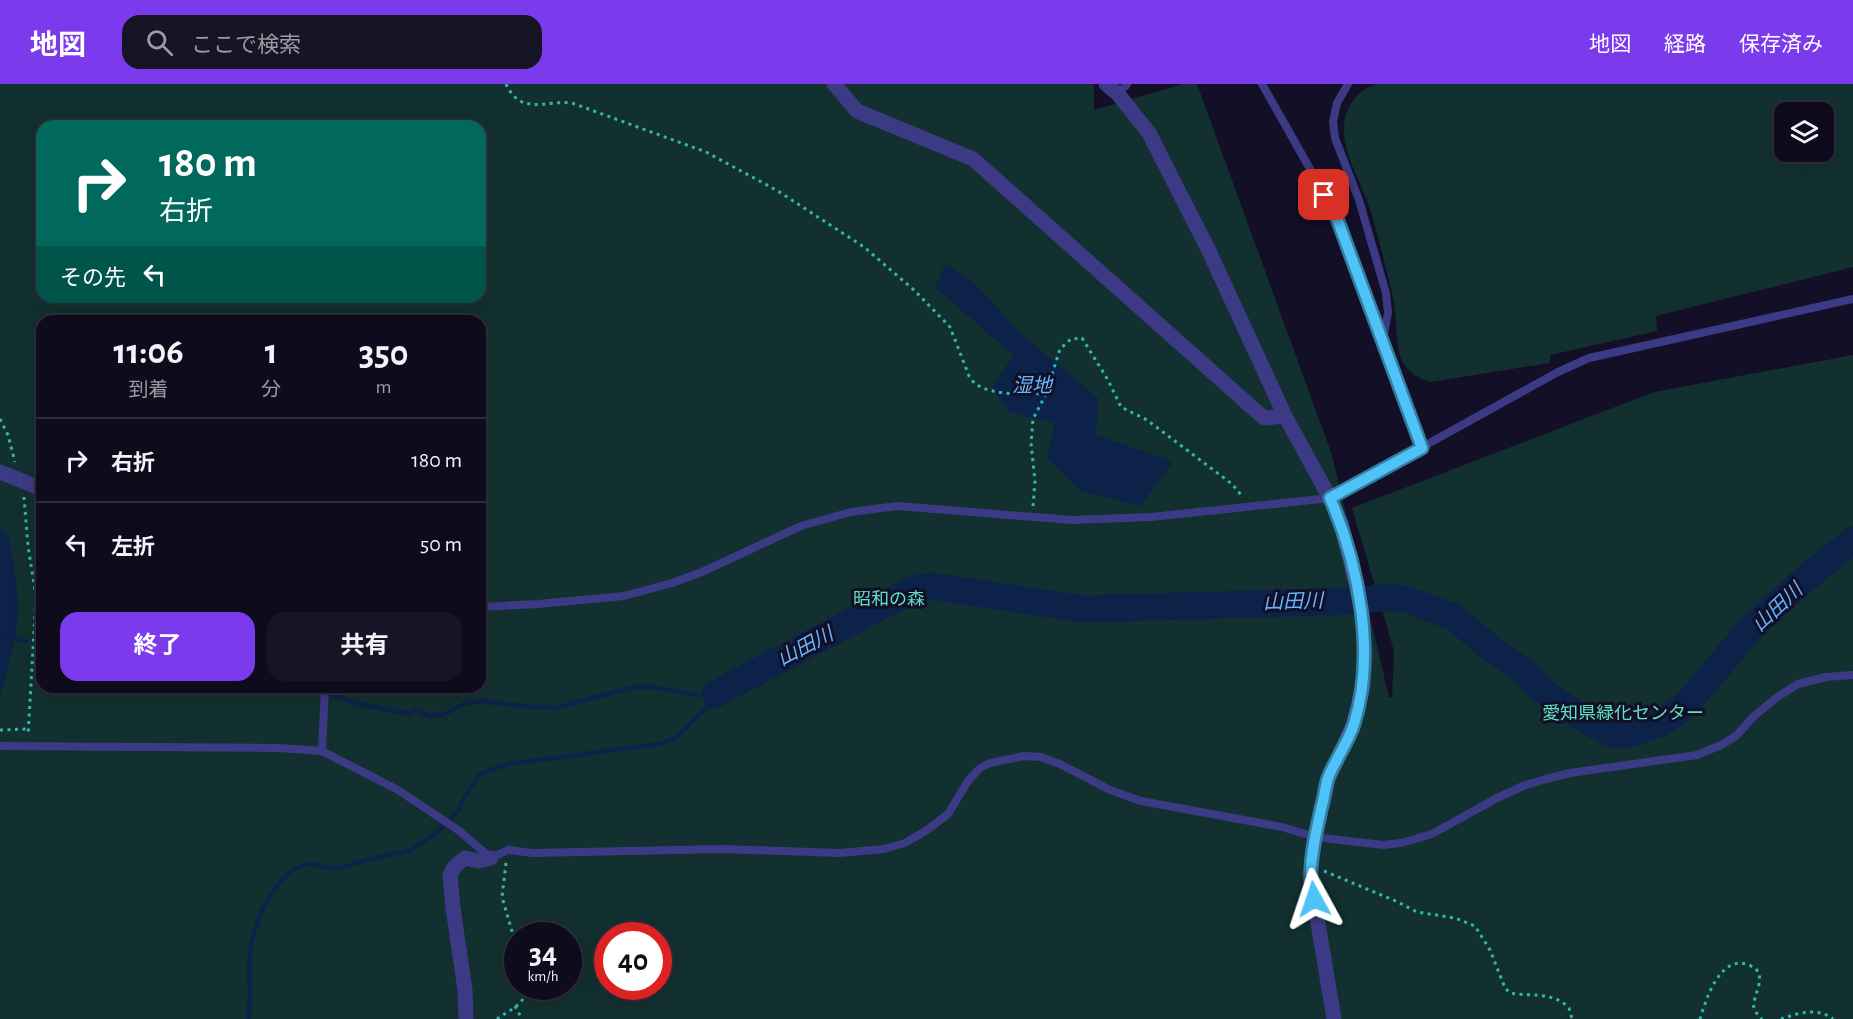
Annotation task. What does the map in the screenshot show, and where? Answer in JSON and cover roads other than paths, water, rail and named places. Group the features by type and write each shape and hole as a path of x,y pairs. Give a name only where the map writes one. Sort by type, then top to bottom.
{"street":[{"path":"834,84 858,111 973,159 1264,418 1285,416"},
{"path":"1106,84 1123,89 1149,132 1209,251 1285,416 1330,498 1341,523 1358,588 1365,655 1363,686 1353,726 1328,779 1315,837 1310,875 1334,1019"},
{"path":"0,471 36,486"},
{"path":"466,1019 465,990 450,875 454,866 465,858 479,861 491,858"}],"lane":[{"path":"1262,84 1335,213 1422,448"},
{"path":"1348,84 1337,103 1333,122 1335,138 1359,200 1386,293 1388,313 1383,340"},
{"path":"486,607 624,596 702,572 770,538 801,526 851,512 897,506 1072,520 1151,518 1330,498 1558,372 1589,358 1853,299"},
{"path":"0,746 322,750 398,790 458,830 491,858 508,850 533,853 723,849 840,853 884,849 905,843 948,814 980,768 990,763 1024,756 1041,758 1062,765 1110,790 1141,801 1282,826 1315,837 1383,845 1401,843 1432,834 1497,798 1546,779 1570,773 1697,755 1736,736 1754,716 1798,684 1833,676 1853,675"},
{"path":"322,750 325,693"}],"water":[{"name":"湿地","path":"945,265 968,277 1023,335 1098,398 1096,435 1173,462 1140,506 1081,491 1047,458 1054,423 1009,412 992,389 1013,355 935,287"},
{"path":"0,527 8,535 16,579 18,611 15,638 0,699"}],"waterway":[{"name":"山田川","path":"715,694 912,590 931,586 1083,609 1356,601 1391,597 1409,600 1455,618 1493,650 1522,670 1543,691 1580,717 1613,734 1626,735 1656,725 1672,716 1691,699 1746,634 1773,607 1853,540"},
{"path":"0,635 26,641"},
{"path":"248,1019 250,951 259,918 279,883 299,867 310,864 340,868 408,851 434,834 451,819 475,781 485,772 508,764 660,744 675,738 683,731 712,704 715,694 698,695 652,687 633,687 556,708 482,701 463,704 443,715 429,716 417,710 409,714 359,704 329,693"}],"park label":[{"name":"昭和の森","path":"889,599"},
{"name":"愛知県緑化センター","path":"1623,713"}]}
